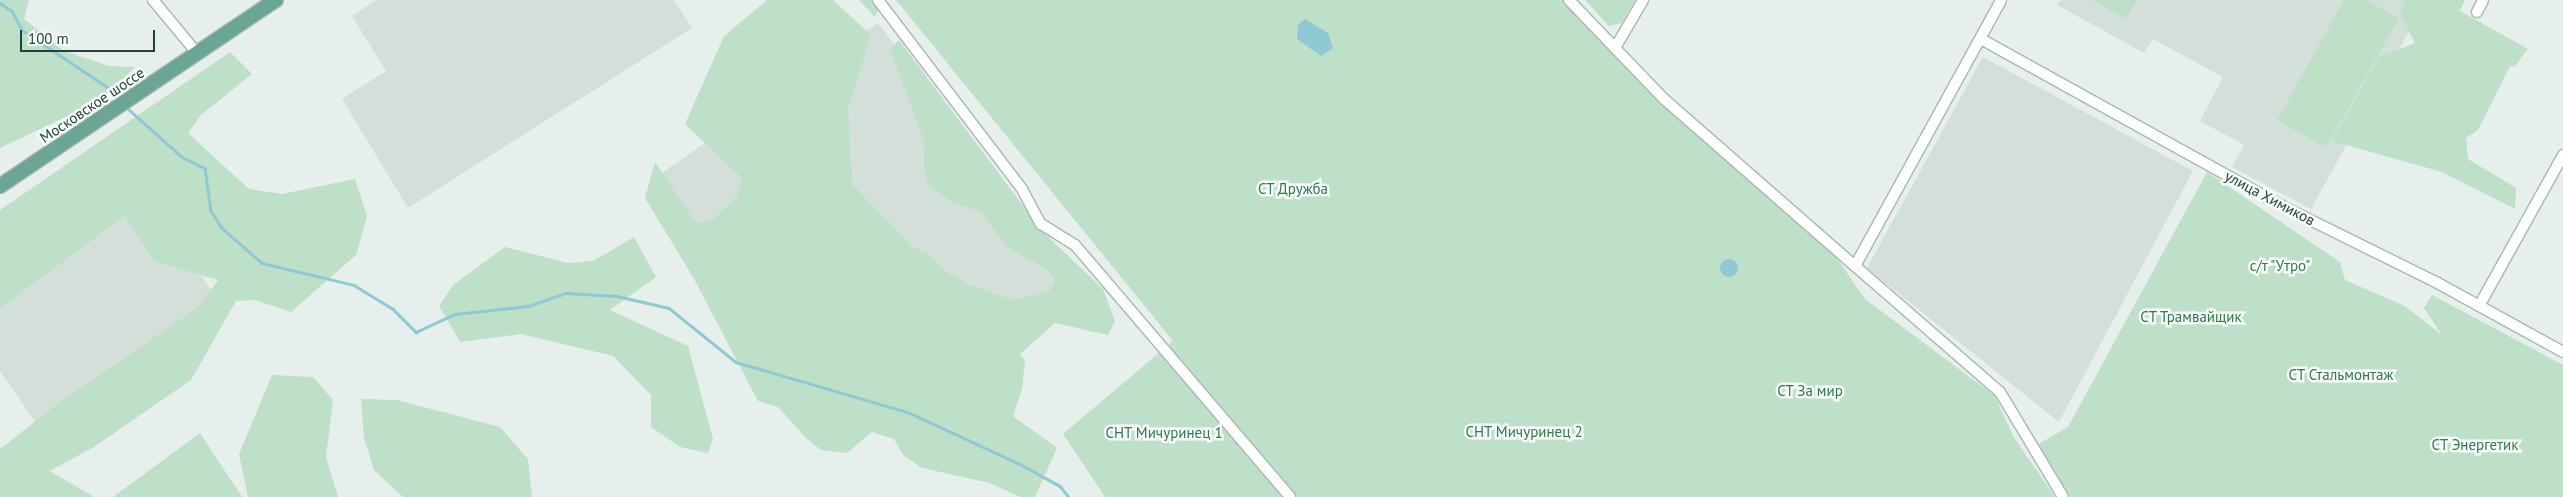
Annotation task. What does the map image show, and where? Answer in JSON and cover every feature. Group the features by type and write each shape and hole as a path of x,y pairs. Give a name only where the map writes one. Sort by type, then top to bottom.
{"main road":[{"name":"Московское шоссе","path":"0,186 276,0"}],"street":[{"path":"153,0 197,53"},
{"path":"878,0 1022,189 1041,224 1081,252 1290,497"},
{"path":"1569,0 1663,98 2000,392 2063,497"},
{"path":"1615,48 1643,0"},
{"path":"1855,266 2001,0"},
{"path":"2477,12 2483,0"},
{"name":"улица Химиков","path":"1981,38 2284,207 2479,306 2563,352"},
{"path":"2479,306 2563,155"}],"shaded area":[{"path":"376,0 674,0 692,28 408,208 342,99 386,71 352,16"},
{"path":"2060,0 2402,0 2421,10 2311,209 2232,167 2244,145 2200,121 2223,77 2153,39 2144,53 2057,5"},
{"path":"878,23 1079,292 768,354 656,177"},
{"path":"1983,57 2193,171 2059,422 1867,268"},
{"path":"139,189 220,302 38,426 0,371 0,284"}],"green space":[{"path":"0,0 29,0 24,19 64,51 109,66 135,67 101,100 0,148"},
{"path":"767,0 833,0 871,35 848,109 852,184 912,247 928,253 945,271 970,285 1012,300 1049,292 1055,281 1048,270 1007,247 982,213 949,200 930,187 925,176 924,141 890,49 899,40 1042,231 1103,289 1115,321 1108,335 1055,323 1020,354 1025,360 1022,389 1013,416 1057,448 1035,497 1020,497 990,483 922,468 903,455 894,439 872,432 847,453 821,450 807,439 778,407 758,401 693,277 645,198 655,162 693,219 703,223 713,219 737,197 742,178 685,124 724,36"},
{"path":"859,0 873,0 878,10 875,17"},
{"path":"896,0 1568,0 1658,94 1820,234 1865,299 1995,396 2013,436 2055,497 1105,497 1063,434 1173,341"},
{"path":"1585,0 1635,0 1622,23 1609,26"},
{"path":"2092,0 2137,0 2126,19"},
{"path":"2344,0 2366,0 2399,18 2326,148 2277,120"},
{"path":"2404,0 2465,0 2460,11 2528,49 2514,67 2510,66 2478,130 2466,138 2468,159 2516,188 2515,209 2442,172 2332,141 2379,57 2415,43 2400,14"},
{"path":"230,52 252,74 201,115 188,133 249,189 282,194 355,179 367,216 356,255 291,312 255,300 236,301 191,380 94,447 50,471 94,497 0,497 0,449 56,405 197,308 218,280 154,261 125,216 0,308 0,210"},
{"path":"2207,172 2340,262 2345,280 2405,306 2442,335 2424,308 2432,295 2563,365 2563,497 2071,497 2037,445 2068,427"},
{"path":"634,237 656,277 610,310 688,346 713,439 708,453 680,447 651,427 651,395 613,356 521,334 460,342 439,306 453,285 505,247 568,263 593,261"},
{"path":"272,375 313,377 333,400 326,457 338,497 248,497 239,454"},
{"path":"361,399 397,400 500,427 528,459 532,497 403,497 374,470 364,438"},
{"path":"200,433 242,497 113,497"}],"water":[{"path":"1305,19 1328,33 1333,48 1321,56 1297,39 1298,25"},
{"path":"1725,259 1733,259 1738,264 1736,275 1725,277 1720,272 1720,264"}],"waterway":[{"path":"0,3 12,11 22,30 116,93"},
{"path":"125,106 182,157 205,168 211,211 222,228 262,263 354,285 393,309 416,332 455,314 528,306 566,293 617,296 669,308 736,362 910,413 1020,464 1060,486 1069,497"}],"park label":[{"name":"СТ Дружба","path":"1293,189"},
{"name":"с/т \"Утро\"","path":"2280,266"},
{"name":"СТ Трамвайщик","path":"2191,317"},
{"name":"СТ Стальмонтаж","path":"2341,375"},
{"name":"СТ За мир","path":"1810,391"},
{"name":"СНТ Мичуринец 2","path":"1524,432"},
{"name":"СНТ Мичуринец 1","path":"1164,433"},
{"name":"СТ Энергетик","path":"2475,445"}]}
